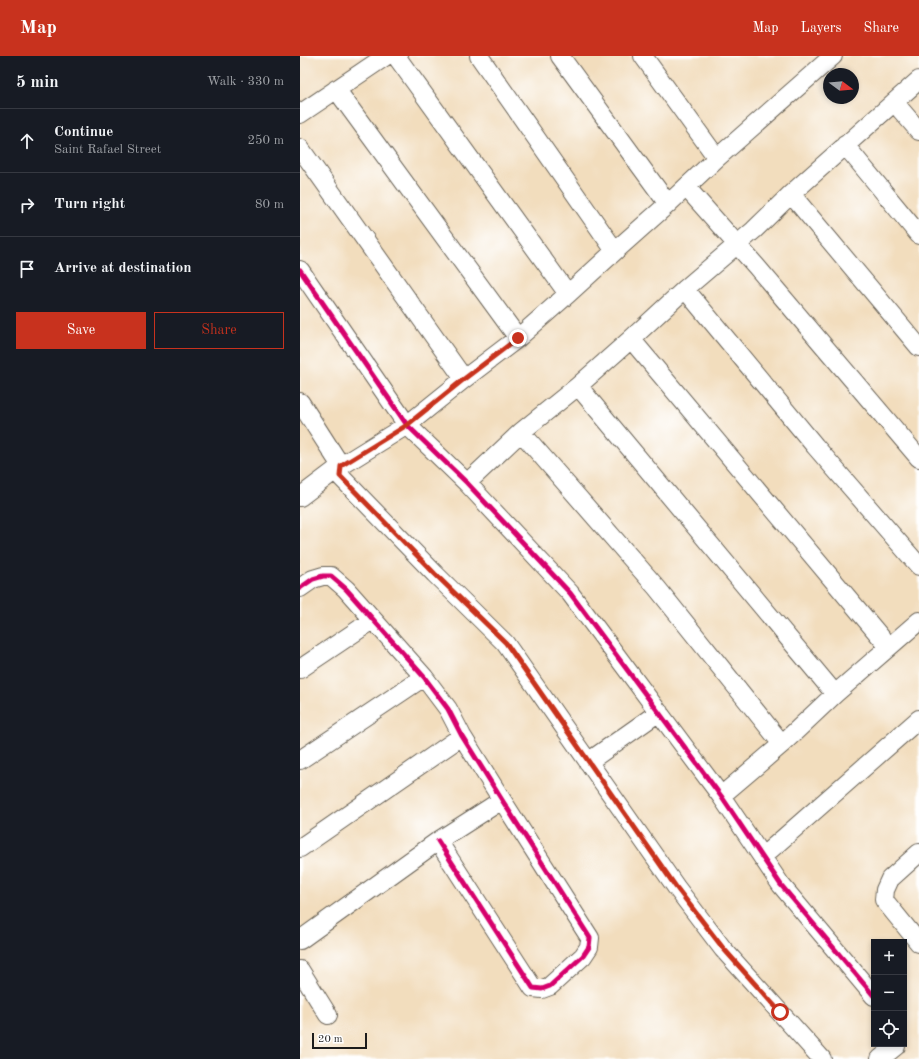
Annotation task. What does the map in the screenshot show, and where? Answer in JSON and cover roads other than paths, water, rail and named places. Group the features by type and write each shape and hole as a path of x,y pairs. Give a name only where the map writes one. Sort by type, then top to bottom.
{"street":[{"path":"300,114 386,56"},
{"path":"396,56 568,294"},
{"path":"479,56 615,251"},
{"path":"560,56 668,204"},
{"path":"643,56 717,158"},
{"path":"300,497 341,466 407,425 518,338 668,204 717,158 833,56"},
{"path":"467,483 521,432 578,386 685,289 754,230 791,194 919,80"},
{"path":"336,89 518,338"},
{"path":"894,102 919,131"},
{"path":"845,145 919,235"},
{"path":"300,148 464,379"},
{"path":"686,187 737,244 919,458"},
{"path":"791,194 919,346"},
{"path":"300,270 407,425 467,483 570,593 721,796 781,884 871,992"},
{"path":"685,289 814,446 919,566"},
{"path":"631,339 889,647"},
{"path":"578,386 835,694"},
{"path":"300,402 341,466 340,476 435,574 506,643 676,887 723,948 822,1059"},
{"path":"521,432 656,588 782,744"},
{"path":"300,588 313,579 323,576 331,576 346,589 424,677 448,709 462,736 590,938 588,947 583,956 550,986 542,989 533,988 438,841"},
{"path":"300,669 373,620"},
{"path":"721,796 782,744 835,694 919,621"},
{"path":"300,760 424,677"},
{"path":"588,762 659,712"},
{"path":"762,857 919,719"},
{"path":"300,848 462,736"},
{"path":"300,940 438,841 502,800"},
{"path":"919,853 890,879 885,890 884,900 919,943"},
{"path":"300,970 328,1015"},
{"path":"880,1059 895,1047"}]}
